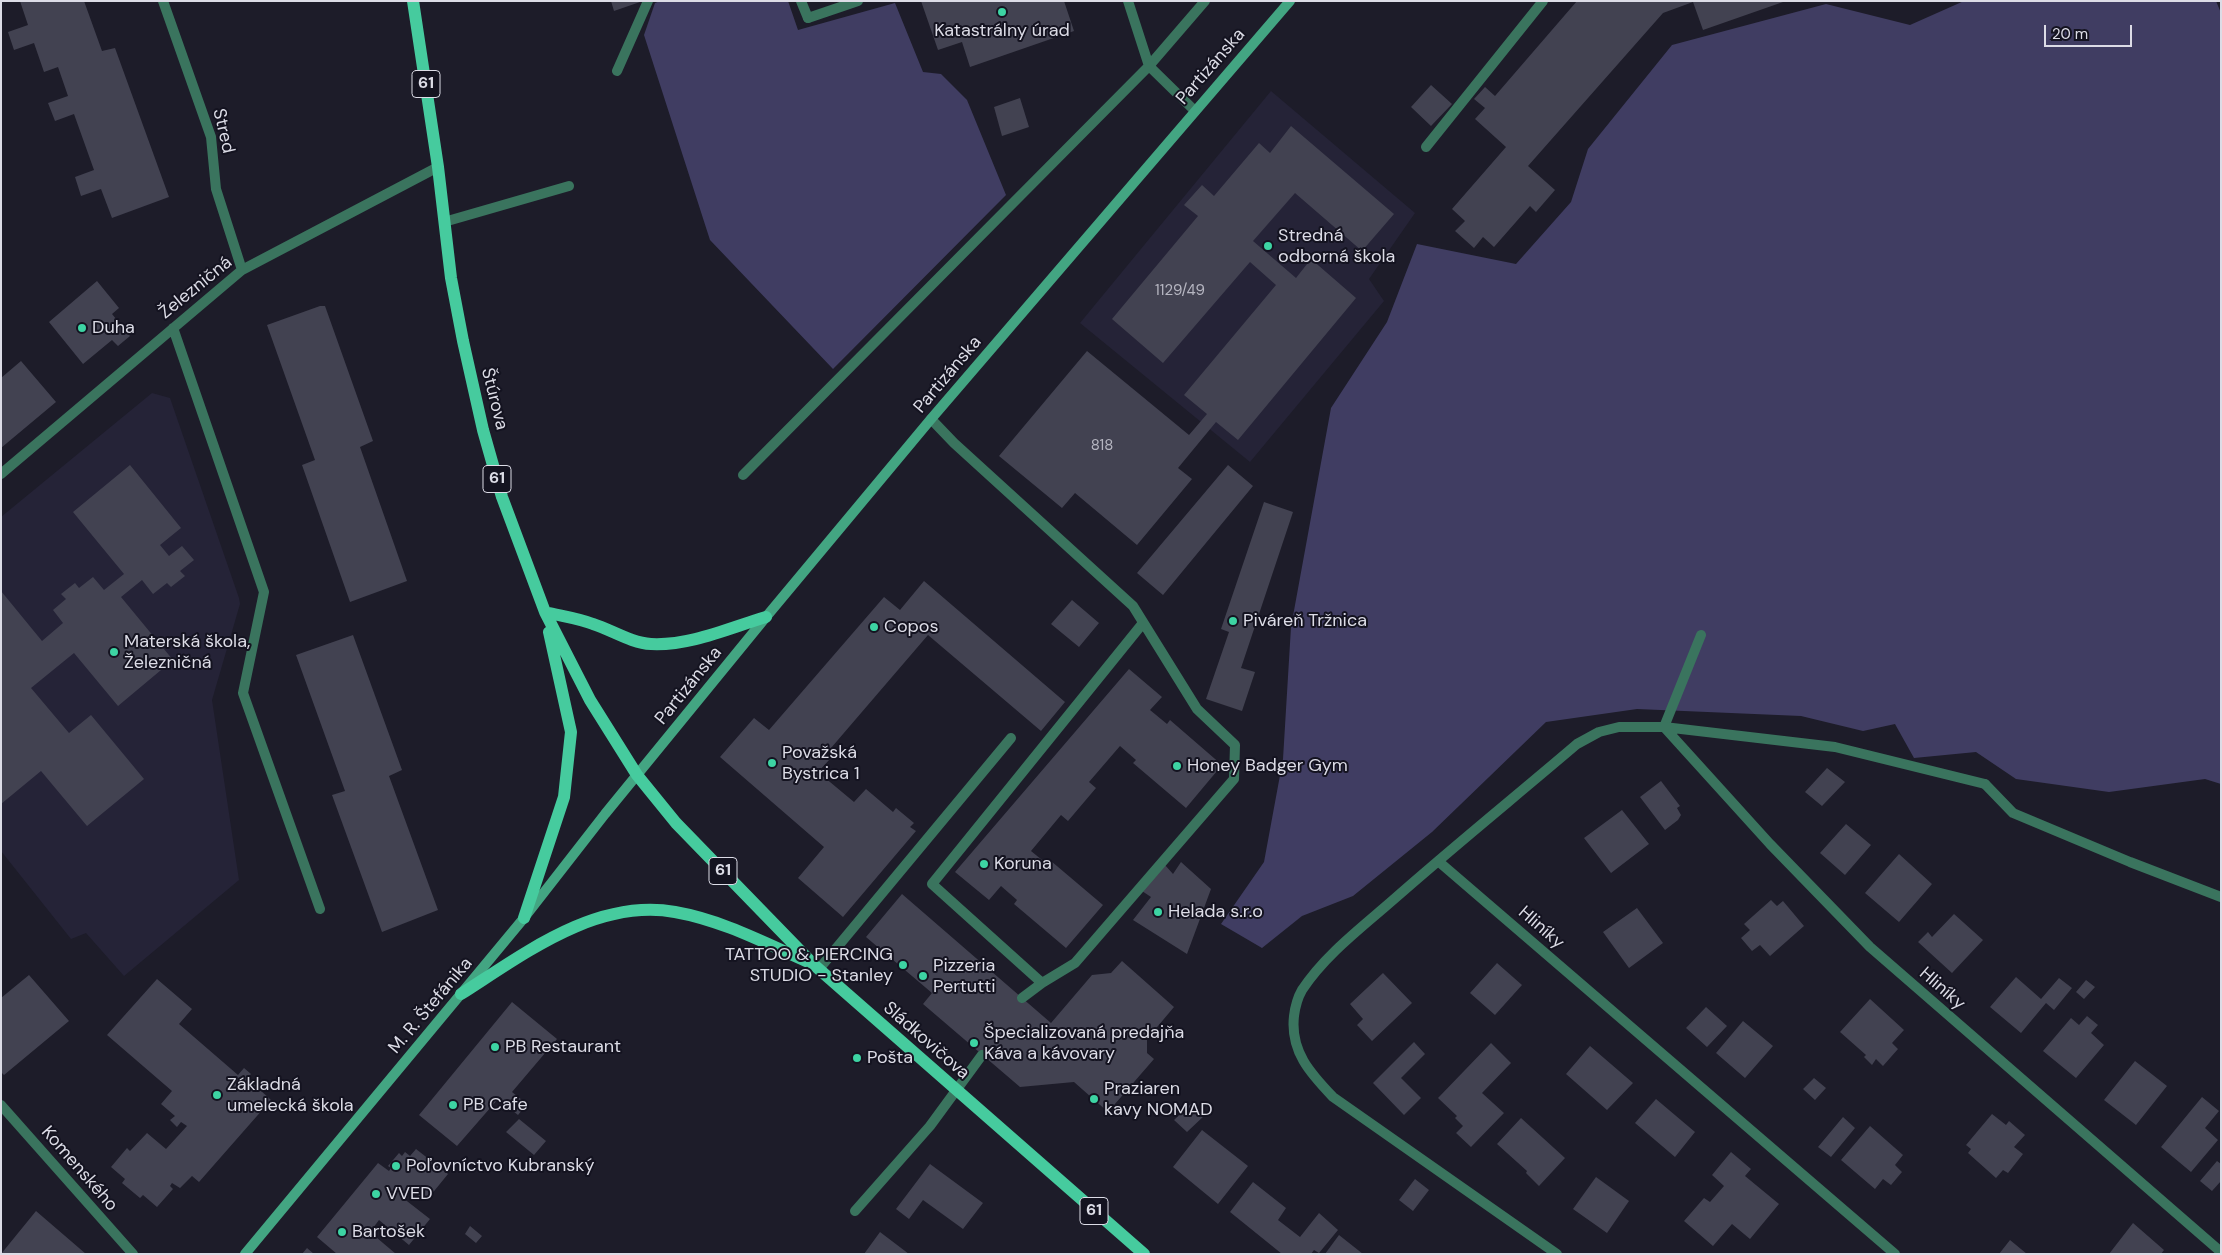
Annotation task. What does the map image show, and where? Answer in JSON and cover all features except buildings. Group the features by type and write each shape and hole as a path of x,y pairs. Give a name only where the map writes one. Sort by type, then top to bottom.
{"main road":[{"name":"Štúrova","path":"413,1 462,341 483,430 502,497 545,612 590,700 637,775"},
{"name":"Partizánska","path":"637,775 931,419 1290,1"},
{"path":"524,918 564,797 571,732 545,612 594,624 614,633 649,644 702,637 766,617"},
{"name":"M. R. Štefánika","path":"246,1254 524,918 637,775"},
{"name":"Sládkovičova","path":"637,775 676,823 816,967 1144,1254"},
{"path":"461,994 529,950 572,928 621,913 644,910 674,912 728,926 816,967"}],"street":[{"name":"Stred","path":"163,1 211,137 216,190 242,270"},
{"path":"617,71 648,1"},
{"path":"801,1 808,18 858,1"},
{"path":"1128,1 1149,66 1195,111"},
{"path":"743,475 1149,66 1205,1"},
{"path":"1426,147 1543,1"},
{"name":"Železničná","path":"1,474 242,270 438,166"},
{"path":"444,222 568,186"},
{"path":"173,328 264,592 243,693 320,910"},
{"path":"931,419 954,443 1132,606 1198,709 1235,745 1234,779 1075,963 1042,982 1022,998"},
{"path":"1042,982 932,884 1144,623"},
{"path":"1664,727 1702,635"},
{"path":"1557,1254 1333,1097 1313,1077 1299,1055 1293,1036 1294,1014 1301,992 1334,952 1438,861 1577,744 1599,732 1619,727 1664,727 1835,747 1985,784 2012,813 2221,897"},
{"name":"Hliníky","path":"1664,727 1770,844 1870,947 2221,1252"},
{"path":"816,967 1011,738"},
{"name":"Hliníky","path":"1438,861 1895,1254"},
{"path":"855,1211 930,1126 982,1055"},
{"name":"Komenského","path":"1,1105 132,1254"}],"shaded area":[{"path":"660,1 788,1 798,30 895,3 923,72 941,74 967,100 1006,195 833,369 710,240 644,35 655,3"},
{"path":"1964,1 2216,1 2221,13 2221,784 2205,779 2109,792 2016,779 1976,752 1914,758 1895,724 1863,731 1801,716 1637,709 1546,722 1432,832 1353,896 1302,916 1262,948 1221,924 1264,862 1283,759 1291,627 1331,408 1387,322 1417,244 1516,264 1571,202 1588,149 1672,45 1826,4 1910,25"},
{"name":"Stredná odborná škola","path":"1271,91 1415,213 1369,279 1384,301 1250,462 1080,323"},
{"name":"Materská škola, Železničná","path":"152,393 170,398 239,598 240,604 212,700 239,880 124,976 86,933 71,939 1,851 1,517"}],"place":[{"name":"Katastrálny úrad","path":"1002,12"},
{"name":"Stredná odborná škola","path":"1268,246"},
{"name":"Duha","path":"82,328"},
{"name":"Piváreň Tržnica","path":"1233,621"},
{"name":"Copos","path":"874,627"},
{"name":"Materská škola, Železničná","path":"114,652"},
{"name":"Považská Bystrica 1","path":"772,763"},
{"name":"Honey Badger Gym","path":"1177,766"},
{"name":"Koruna","path":"984,864"},
{"name":"Helada s.r.o","path":"1158,912"},
{"name":"TATTOO & PIERCING STUDIO - Stanley","path":"903,965"},
{"name":"Pizzeria Pertutti","path":"923,976"},
{"name":"Špecializovaná predajňa Káva a kávovary","path":"974,1043"},
{"name":"PB Restaurant","path":"495,1047"},
{"name":"Pošta","path":"857,1058"},
{"name":"Základná umelecká škola","path":"217,1095"},
{"name":"Praziaren kavy NOMAD","path":"1094,1099"},
{"name":"PB Cafe","path":"453,1105"},
{"name":"Poľovníctvo Kubranský","path":"396,1166"},
{"name":"VVED","path":"376,1194"},
{"name":"Bartošek","path":"342,1232"}]}
